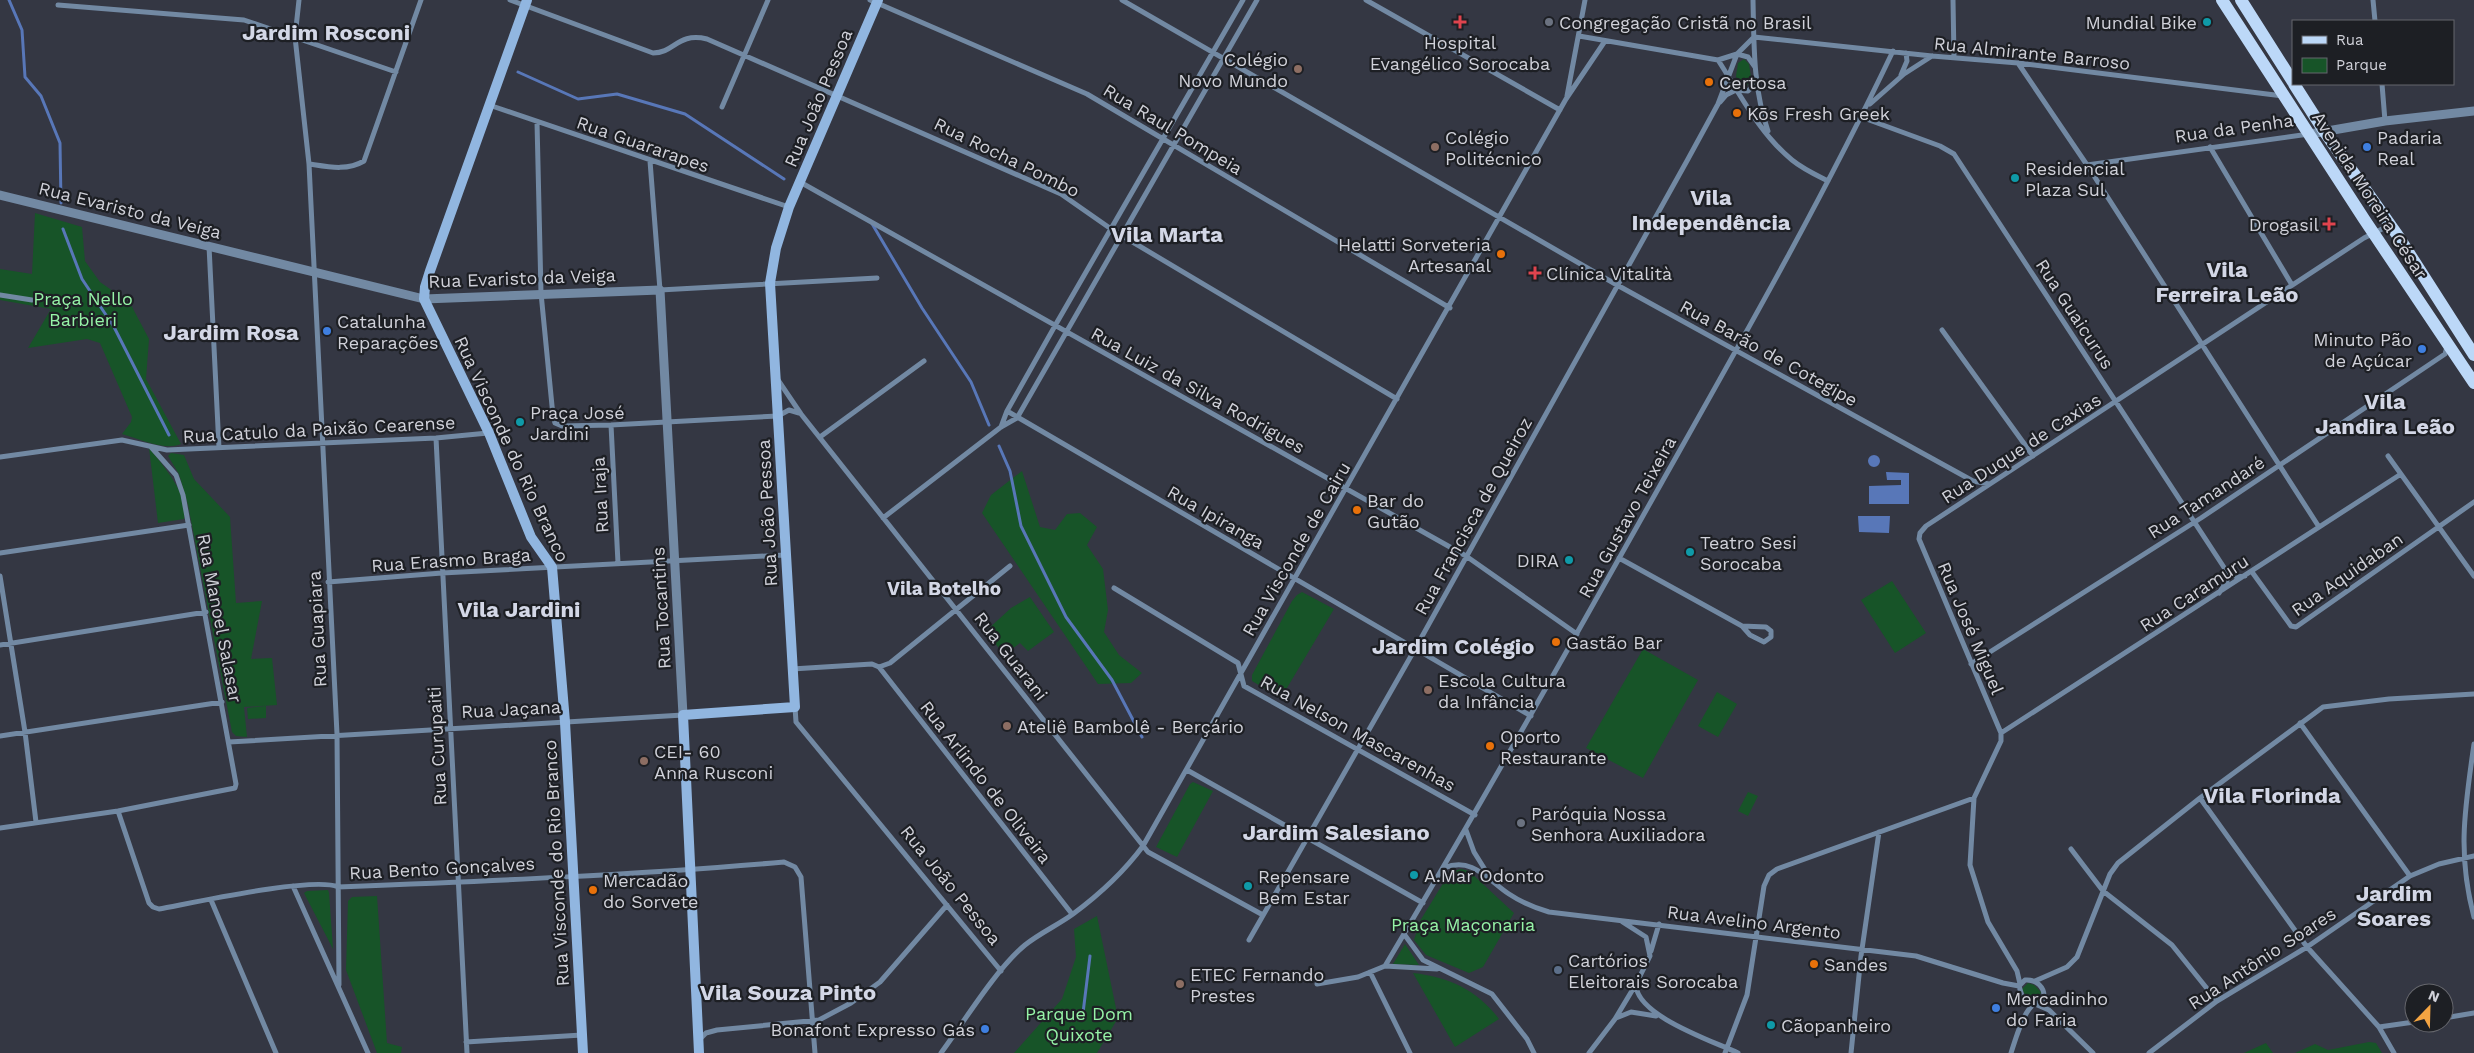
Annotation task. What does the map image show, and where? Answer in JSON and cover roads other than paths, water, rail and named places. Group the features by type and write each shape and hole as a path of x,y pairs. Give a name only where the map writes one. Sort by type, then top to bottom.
{"main road":[{"name":"Avenida Moreira César","path":"2222,0 2446,344 2474,383"},
{"name":"Avenida Moreira César","path":"2241,0 2292,81"},
{"name":"Rua João Pessoa","path":"795,707 770,283 776,248 789,207 838,95 875,1"},
{"path":"424,299 424,287 526,3"},
{"name":"Avenida Moreira César","path":"2294,85 2390,225 2474,355"},
{"name":"Rua Visconde do Rio Branco","path":"424,299 489,433 531,537 552,567 565,722 583,1053"},
{"path":"2423,307 2446,331 2474,371"},
{"name":"Rua Jaçana","path":"683,715 795,707"},
{"name":"Rua Tocantins","path":"683,715 699,1053"}],"street":[{"name":"Rua Guapiara","path":"299,0 295,37 309,164 316,271 328,582 337,734 339,985"},
{"path":"309,164 345,168 354,167 364,161 421,0"},
{"path":"510,0 526,3"},
{"path":"722,107 768,0"},
{"name":"Rua Barão de Cotegipe","path":"1122,0 1617,284 1973,481 1990,484"},
{"path":"1001,427 1007,411 1056,324 1243,0"},
{"path":"883,518 1001,427 1017,418 1257,0"},
{"path":"1366,0 1560,110"},
{"name":"Rua Visconde de Cairu","path":"1566,99 1585,0"},
{"path":"1754,0 1756,82 1761,112 1769,136"},
{"path":"1954,0 1954,58"},
{"path":"2373,0 2375,20"},
{"name":"Rua Raul Pompeia","path":"875,1 1087,94 1450,308"},
{"name":"Rua Rocha Pombo","path":"526,3 653,53 664,50 681,40 691,37 707,39 1061,194 1122,236 1397,399"},
{"path":"58,5 244,20 396,72"},
{"path":"1579,36 1718,60 1736,54 1748,57 1756,67"},
{"path":"1728,74 1736,54 1754,36"},
{"name":"Rua Almirante Barroso","path":"1754,36 1932,56 2018,63 2286,96"},
{"path":"1755,50 1762,41 1774,38"},
{"name":"Rua Visconde de Cairu","path":"941,1053 1001,971 1025,945 1072,914 1109,886 1128,866 1143,846 1450,308 1566,99 1605,41"},
{"name":"Rua Gustavo Teixeira","path":"1385,966 1475,815 1736,350 1828,181 1893,51"},
{"path":"1900,77 1907,61 1906,53"},
{"name":"Rua Gustavo Teixeira","path":"1866,108 1900,77 1932,56"},
{"path":"1718,60 1736,90 1769,136 1791,159 1828,181"},
{"path":"2018,63 2087,165 2319,527"},
{"name":"Rua Francisca de Queiroz","path":"1249,940 1415,649 1718,104 1728,74"},
{"path":"1736,90 1748,91 1756,82"},
{"path":"2382,85 2385,121"},
{"name":"Rua Francisca de Queiroz","path":"1718,104 1726,95 1736,90"},
{"name":"Rua Guararapes","path":"488,105 789,207"},
{"name":"Rua da Penha","path":"2087,165 2210,146 2310,134 2385,121 2474,111"},
{"name":"Rua Guaicurus","path":"1861,117 1940,146 1954,154 2227,572"},
{"path":"537,122 541,293 555,423 562,426 611,425 778,416 790,410 801,414"},
{"path":"2210,146 2292,285"},
{"name":"Rua Tocantins","path":"650,161 668,422 683,715"},
{"name":"Rua Luiz da Silva Rodrigues","path":"799,182 1056,324 1067,332 1466,556 1577,634"},
{"name":"Rua Evaristo da Veiga","path":"0,195 424,299 541,293 660,290 877,278"},
{"path":"2372,228 2375,203"},
{"name":"Rua Duque de Caxias","path":"1920,533 1926,526 2292,285 2372,228 2390,225"},
{"path":"209,246 219,448"},
{"path":"0,295 32,300"},
{"path":"1942,330 2033,456"},
{"name":"Rua Tamandaré","path":"1971,664 2195,522 2279,466 2445,354 2446,344"},
{"path":"820,437 924,361"},
{"name":"Rua Guarani","path":"775,376 801,414 1148,852 1263,915"},
{"name":"Rua Ipiranga","path":"1007,411 1531,716"},
{"name":"Rua Iraja","path":"611,425 618,563"},
{"name":"Rua Catulo da Paixão Cearense","path":"0,457 122,440 167,450 436,438 489,433"},
{"name":"Rua Curupaiti","path":"436,438 449,729 467,1053"},
{"name":"Rua Manoel Salasar","path":"118,811 234,788 236,784 206,612 183,495 176,475 151,447"},
{"path":"162,459 162,455 167,450"},
{"path":"2388,456 2474,576"},
{"name":"Rua Caramuru","path":"2001,733 2250,574 2401,474"},
{"name":"Rua Aquidaban","path":"2250,574 2291,626 2296,627 2474,502"},
{"path":"0,553 189,525"},
{"name":"Rua José Miguel","path":"1920,533 1919,539 2001,733"},
{"name":"Rua Erasmo Braga","path":"328,582 442,573 785,555"},
{"path":"1619,558 1742,626 1750,635 1764,642 1771,637 1771,631 1766,627 1742,626"},
{"path":"792,669 872,664 879,667 890,663 1010,566"},
{"path":"2219,593 2227,581 2227,572 2237,577 2250,574"},
{"path":"0,576 25,732 36,822"},
{"name":"Rua Nelson Mascarenhas","path":"1114,588 1238,663 1244,686 1475,815"},
{"path":"0,645 206,612"},
{"name":"Rua Arlindo de Oliveira","path":"879,667 1072,914"},
{"path":"2020,985 2025,980 2032,980 2067,968 2077,957 2110,874 2118,863 2200,798 2323,707 2389,699 2474,694"},
{"path":"0,736 222,702"},
{"name":"Rua João Pessoa","path":"795,707 796,722 1001,971"},
{"name":"Rua Jaçana","path":"229,742 337,734 683,715"},
{"path":"2300,723 2410,876"},
{"path":"2001,733 2001,741 1974,798 1970,843 1970,865 1974,882 1988,922 2017,971 2022,996 2049,1010 2093,1053"},
{"path":"2474,744 2465,805 2463,859 2467,889 2474,917"},
{"path":"1187,770 1423,903"},
{"path":"1726,1050 1747,995 1758,936 1764,886 1769,875 1777,869 1974,798"},
{"path":"2200,798 2308,946 2379,1028 2394,1053"},
{"path":"0,828 118,811"},
{"name":"Rua Bento Gonçalves","path":"118,811 149,903 159,909 294,886 330,884 338,887 459,883 572,875 691,870 784,862 794,867 801,876 814,1021"},
{"name":"Rua Avelino Argento","path":"1466,830 1474,852 1491,878"},
{"path":"1851,1053 1862,949 1879,832"},
{"path":"2071,849 2104,891 2172,945 2217,1001"},
{"name":"Rua Antônio Soares","path":"2149,1053 2217,1001 2308,946 2410,876 2439,864 2474,856"},
{"name":"Rua Avelino Argento","path":"1444,868 1454,864 1468,864 1491,878 1513,896 1541,910 1572,916 1616,919 1916,956 2003,984 2020,985"},
{"path":"294,886 368,1053"},
{"path":"211,900 276,1053"},
{"path":"699,1040 706,1033 718,1030 814,1021 851,1003 880,982 947,905"},
{"path":"1616,919 1646,937 1650,956"},
{"path":"1588,1053 1615,1018 1636,984 1650,956 1658,924"},
{"path":"1404,934 1423,960 1492,994 1527,1039 1534,1053"},
{"path":"1317,984 1358,977 1385,966 1440,970"},
{"path":"2017,971 2032,980 2045,994 2049,1010"},
{"path":"1370,972 1410,1053"},
{"path":"1636,984 1638,997 1661,1017 1726,1050 1738,1053"},
{"path":"2011,1053 2029,1008 2041,1002 2045,994"},
{"path":"1615,1018 1631,1012 1661,1017"},
{"path":"2454,1016 2474,1013"},
{"path":"814,1021 814,1053"},
{"path":"2379,1028 2404,1024"},
{"path":"466,1042 582,1035"}],"water":[{"path":"1876,455 1879,456 1879,466 1872,467 1869,466 1868,459 1869,456"},
{"path":"1886,472 1909,473 1909,504 1869,504 1869,486 1901,485 1901,480 1887,480"},
{"path":"1858,516 1890,516 1889,533 1859,532"}],"waterway":[{"path":"9,0 22,30 25,77 41,96 60,143 61,203"},
{"path":"518,72 578,99 617,94 685,114 784,179"},
{"path":"871,222 922,308 971,382 989,425"},
{"path":"63,229 82,279 114,327 169,435"},
{"path":"999,446 1010,471 1021,526 1066,617 1112,680 1142,737"},
{"path":"1083,1013 1090,956"}],"place":[{"name":"Hospital Evangélico Sorocaba","path":"1460,22"},
{"name":"Congregação Cristã no Brasil","path":"1549,22"},
{"name":"Mundial Bike","path":"2207,22"},
{"name":"Colégio Novo Mundo","path":"1298,69"},
{"name":"Certosa","path":"1709,82"},
{"name":"Kōs Fresh Greek","path":"1737,113"},
{"name":"Colégio Politécnico","path":"1435,147"},
{"name":"Padaria Real","path":"2367,147"},
{"name":"Residencial Plaza Sul","path":"2015,178"},
{"name":"Drogasil","path":"2329,224"},
{"name":"Helatti Sorveteria Artesanal","path":"1501,254"},
{"name":"Clínica Vitalità","path":"1535,273"},
{"name":"Catalunha Reparações","path":"327,331"},
{"name":"Minuto Pão de Açúcar","path":"2422,349"},
{"name":"Praça José Jardini","path":"520,422"},
{"name":"Bar do Gutão","path":"1357,510"},
{"name":"Teatro Sesi Sorocaba","path":"1690,552"},
{"name":"DIRA","path":"1569,560"},
{"name":"Gastão Bar","path":"1556,642"},
{"name":"Escola Cultura da Infância","path":"1428,690"},
{"name":"Ateliê Bambolê - Berçário","path":"1007,726"},
{"name":"Oporto Restaurante","path":"1490,746"},
{"name":"CEI- 60 Anna Rusconi","path":"644,761"},
{"name":"Paróquia Nossa Senhora Auxiliadora","path":"1521,823"},
{"name":"A.Mar Odonto","path":"1414,875"},
{"name":"Repensare Bem Estar","path":"1248,886"},
{"name":"Mercadão do Sorvete","path":"593,890"},
{"name":"Sandes","path":"1814,964"},
{"name":"Cartórios Eleitorais Sorocaba","path":"1558,970"},
{"name":"ETEC Fernando Prestes","path":"1180,984"},
{"name":"Mercadinho do Faria","path":"1996,1008"},
{"name":"Cãopanheiro","path":"1771,1025"},
{"name":"Bonafont Expresso Gás","path":"985,1029"}],"district":[{"name":"Jardim Rosconi","path":"326,32"},
{"name":"Vila Independência","path":"1711,210"},
{"name":"Vila Marta","path":"1167,234"},
{"name":"Vila Ferreira Leão","path":"2227,282"},
{"name":"Jardim Rosa","path":"231,332"},
{"name":"Vila Jandira Leão","path":"2385,414"},
{"name":"Vila Botelho","path":"944,588"},
{"name":"Vila Jardini","path":"519,609"},
{"name":"Jardim Colégio","path":"1453,646"},
{"name":"Vila Florinda","path":"2272,795"},
{"name":"Jardim Salesiano","path":"1336,832"},
{"name":"Jardim Soares","path":"2394,906"},
{"name":"Vila Souza Pinto","path":"788,992"}],"park label":[{"name":"Praça Nello Barbieri","path":"83,308"},
{"name":"Praça Maçonaria","path":"1463,924"},
{"name":"Parque Dom Quixote","path":"1079,1023"}]}
